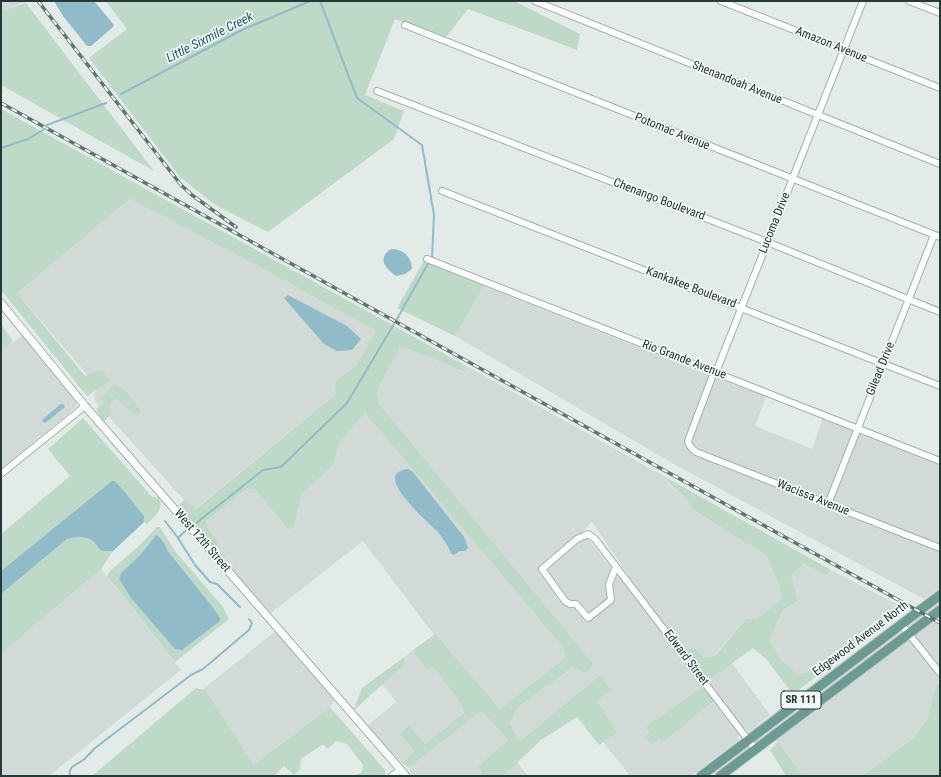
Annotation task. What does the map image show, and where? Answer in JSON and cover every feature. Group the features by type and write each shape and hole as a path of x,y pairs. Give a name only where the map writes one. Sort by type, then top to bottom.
{"main road":[{"name":"Edgewood Avenue North","path":"701,776 940,595"},
{"name":"Edgewood Avenue North","path":"720,776 940,610"}],"street":[{"name":"Shenandoah Avenue","path":"535,1 940,164"},
{"name":"Amazon Avenue","path":"721,1 940,88"},
{"name":"Lucoma Drive","path":"688,445 688,437 714,372 718,367 863,1"},
{"path":"909,1 940,14"},
{"name":"Potomac Avenue","path":"405,25 937,236"},
{"name":"Chenango Boulevard","path":"376,91 767,242 940,312"},
{"name":"Kankakee Boulevard","path":"442,191 940,386"},
{"name":"Gilead Drive","path":"828,504 909,299 937,236"},
{"name":"Rio Grande Avenue","path":"427,259 940,461"},
{"name":"West 12th Street","path":"1,303 85,406 406,776"},
{"path":"1,474 85,406"},
{"name":"Wacissa Avenue","path":"688,445 696,452 940,548"},
{"name":"Edward Street","path":"616,568 609,584 611,600 588,618 576,604 570,604 565,601 542,569 577,539 588,534 594,539 755,750"},
{"path":"901,624 940,673"},
{"path":"392,776 400,770"}],"shaded area":[{"path":"1,1 28,1 1,11"},
{"path":"130,199 269,272 376,331 356,366 337,381 335,395 195,509 184,500 94,400 96,385 17,293"},
{"path":"484,286 708,375 766,396 755,426 812,449 823,418 940,464 940,587 924,599 672,463 455,336"},
{"path":"23,335 77,400 77,403 75,408 1,469 1,343 6,347"},
{"path":"401,346 464,372 461,363 669,479 669,484 687,499 692,509 767,556 781,591 782,599 756,619 746,619 715,655 706,658 692,648 684,650 639,591 592,522 582,532 644,608 703,686 647,727 651,732 646,737 659,739 662,743 714,701 739,734 738,740 691,776 630,776 603,742 617,733 596,701 600,675 520,741 510,722 517,708 573,667 586,673 379,404 377,391"},
{"path":"365,413 562,646 566,657 500,709 428,627 363,541 271,613 213,548 219,543 207,527 206,521 247,488 255,490 289,530 294,527 302,494 333,465 340,442","holes":["413,472 435,501 465,551 460,551 453,554 451,553 438,532"]},
{"path":"804,564 826,574 831,570 906,609 825,670 798,674 781,660 768,641 783,610 798,601 790,576"},
{"path":"101,569 181,670 49,776 1,776 1,654"},
{"path":"932,621 940,626 940,681 937,683 927,719 915,737 862,776 802,776 776,740"},
{"path":"276,631 335,699 330,707 254,765 206,691 202,690"},
{"path":"412,651 426,669 434,668 460,702 464,713 425,744 409,726 415,751 402,763 367,726 396,702 382,684 405,664 403,658"},
{"path":"732,663 770,715 748,731 740,724 708,681"},
{"path":"478,713 484,714 508,740 478,766 483,776 412,776 409,768"},
{"path":"517,762 528,776 503,776"}],"green space":[{"path":"106,1 514,1 580,34 577,50 468,9 446,37 395,19 365,95 404,111 394,139 268,232 215,205 180,177 89,58 127,29"},
{"path":"26,3 154,171 1,85 1,11"},
{"path":"1,109 461,363 465,372 401,346 377,391 379,404 593,664 586,673 573,667 517,708 510,723 520,741 600,675 611,690 597,701 617,733 599,745 577,717 541,740 503,776 483,776 478,766 508,740 484,714 478,713 409,768 402,763 415,751 400,734 409,725 425,744 464,713 460,702 434,668 426,669 412,651 435,634 500,709 566,657 562,646 365,413 340,442 333,465 302,494 294,527 289,530 255,490 247,488 206,521 207,527 219,543 213,548 184,514 179,505 184,500 196,509 335,395 336,381 356,366 376,331 269,272 130,199 17,293 85,376 101,370 110,380 87,396 1,290"},
{"path":"424,261 484,286 455,336 397,308"},
{"path":"1,324 13,341 6,347 1,343"},
{"path":"114,385 127,393 133,400 141,412 137,416 116,398 110,402 110,415 104,422 96,409 104,403 101,398"},
{"path":"83,418 152,497 159,498 161,505 160,509 147,524 144,522 144,516 114,481 1,571 1,534 70,476 48,449"},
{"path":"669,479 831,570 826,575 804,564 791,576 798,601 783,610 769,640 781,660 798,674 825,670 793,694 766,659 753,648 708,681 684,650 692,647 706,658 716,655 746,619 756,619 782,599 781,591 767,556 692,509 687,499 669,483"},
{"path":"157,527 160,527 175,551 223,607 229,619 175,662 107,576 110,571 139,546","holes":["154,537 163,542 168,551 220,618 131,598 119,579 121,573 140,555"]},
{"path":"76,536 84,537 95,542 99,549 103,551 113,551 101,569 1,654 1,594 67,539"},
{"path":"403,658 405,664 353,711 362,688"},
{"path":"937,683 940,687 940,776 862,776 915,737 927,719"},
{"path":"703,686 714,701 662,743 659,739 652,745 645,736 650,732 646,727"},
{"path":"196,688 206,691 254,765 330,707 385,770 385,775 355,776 362,772 363,765 347,744 336,741 328,749 323,744 301,759 300,769 294,775 284,766 274,776 92,776"},
{"path":"778,742 802,776 786,776 770,750"}],"water":[{"path":"54,1 94,1 114,25 91,46 87,46 63,16"},
{"path":"391,249 399,250 406,254 409,257 412,269 405,274 396,276 389,270 384,263 384,256"},
{"path":"288,295 347,326 361,339 352,350 337,351 324,344 284,298"},
{"path":"61,404 65,407 45,423 42,421 43,419"},
{"path":"405,469 413,472 464,537 468,548 465,551 460,551 453,555 438,532 419,514 399,491 395,477 398,473"},
{"path":"112,481 118,484 144,516 144,522 113,551 103,551 99,549 94,542 84,537 67,539 1,594 1,571"},
{"path":"156,535 163,541 168,551 220,618 220,621 182,650 175,649 131,598 119,579 121,573 140,555"}],"waterway":[{"name":"Little Sixmile Creek","path":"121,94 242,30 310,1"},
{"path":"320,1 357,98 422,145 434,215 432,257"},
{"path":"47,125 106,103"},
{"path":"1,148 28,139 43,130"},
{"path":"397,319 429,262"},
{"path":"195,524 263,470 281,467 347,403 394,324"},
{"path":"165,521 178,538"},
{"path":"185,531 178,538 195,565 210,582 217,584 240,607"},
{"path":"70,776 71,768 84,759 95,748 191,675 203,669 249,630 252,623 249,619"}],"railway":[{"path":"38,1 181,185 192,195 236,227"},
{"path":"1,103 940,623"}]}
